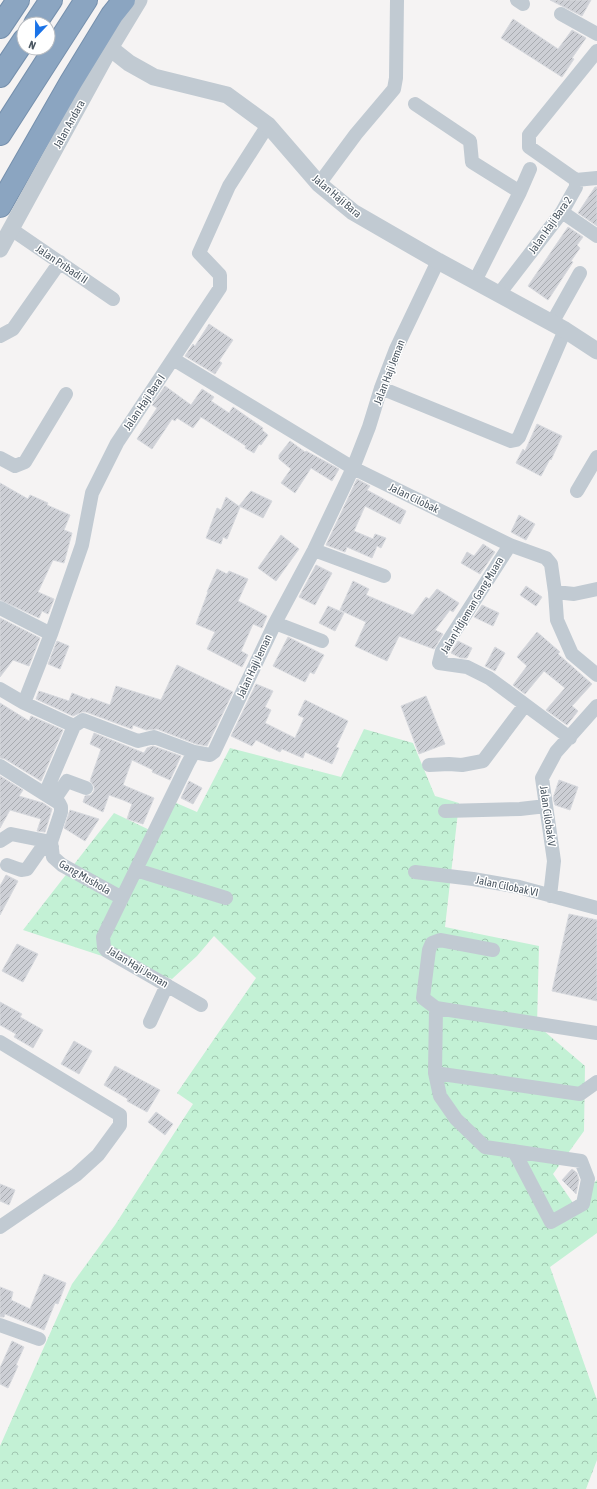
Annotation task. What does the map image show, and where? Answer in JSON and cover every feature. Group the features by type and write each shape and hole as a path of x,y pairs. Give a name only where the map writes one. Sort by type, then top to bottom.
{"highway":[{"path":"0,27 18,0"},
{"path":"40,16 51,0"},
{"path":"0,134 86,0"},
{"path":"0,206 71,82 112,15 124,0"},
{"path":"0,76 16,52"}],"street":[{"name":"Jalan Andara","path":"0,249 110,48 138,0"},
{"path":"318,184 356,134 394,89 396,78 397,0"},
{"path":"561,14 597,34"},
{"name":"Jalan Haji Bara","path":"110,48 129,63 154,77 227,95 268,125 318,184 353,212 438,261 558,326 597,351"},
{"path":"597,51 529,135 529,147 576,180 597,178"},
{"path":"415,104 470,141 472,162 520,192"},
{"name":"Jalan Haji Bara I","path":"24,704 51,634 82,545 92,493 117,443 220,288 220,275 199,252 229,186 268,125"},
{"path":"475,281 530,169"},
{"name":"Jalan Haji Bara 2","path":"499,294 562,212 576,186 576,180"},
{"path":"562,212 597,236"},
{"name":"Jalan Pribadi II","path":"11,229 113,299"},
{"name":"Jalan Haji Jeman","path":"201,1005 107,951 104,947 103,937 194,752 210,756 214,752 275,623 314,550 353,468 396,349 438,261"},
{"path":"0,336 13,329 60,262"},
{"path":"381,388 511,441 516,440 519,437 558,326 580,273"},
{"name":"Jalan Cilobak","path":"173,359 353,468 510,544 546,558 551,564 556,592 557,620 572,654 597,675"},
{"path":"0,458 14,466 25,462 66,394"},
{"path":"577,491 597,457"},
{"name":"Jalan Hdjeman Gang Muara","path":"510,544 442,651 439,663 467,667 489,678 526,705"},
{"path":"314,550 384,576"},
{"path":"556,592 574,594 597,589"},
{"path":"0,608 51,634"},
{"path":"275,623 322,641"},
{"path":"0,689 24,704 74,726"},
{"path":"429,765 483,761 526,705 570,738"},
{"name":"Jalan Cilobak V","path":"550,896 554,861 542,778 556,752 597,706"},
{"path":"49,797 74,726 83,720 138,741 154,737 194,752"},
{"path":"0,766 59,803 61,807 52,845"},
{"path":"49,797 67,782 86,788"},
{"path":"452,810 520,809 546,806"},
{"path":"0,841 11,834 52,845"},
{"path":"6,865 21,870 26,869 41,849 52,845"},
{"name":"Gang Mushola","path":"52,845 53,857 62,865 122,898"},
{"path":"136,870 226,898"},
{"name":"Jalan Cilobak VI","path":"415,872 519,887 597,908"},
{"path":"493,950 440,940 432,943 429,950 423,998 436,1008 597,1033"},
{"path":"150,1022 167,986"},
{"path":"436,1008 435,1073 440,1096 456,1119 485,1147 514,1151 581,1161 588,1179 583,1204 551,1222 514,1151"},
{"path":"0,1042 120,1115 120,1125 98,1155 76,1175 0,1226"},
{"path":"435,1073 580,1094 597,1082"},
{"path":"0,1325 39,1339"}],"green space":[{"path":"364,729 413,743 435,796 459,803 445,927 539,946 537,1025 585,1066 584,1131 553,1174 573,1203 597,1180 597,1233 550,1267 597,1400 597,1460 586,1489 0,1489 0,1446 72,1284 115,1225 193,1104 177,1093 256,978 214,936 197,956 172,979 23,930 114,813 158,834 174,802 197,812 230,748 341,777"}],"building":[{"path":"550,0 591,0 582,16"},
{"path":"513,19 558,49 572,30 586,38 572,58 574,59 562,77 501,38"},
{"path":"595,187 597,187 597,226 578,213"},
{"path":"568,227 583,237 577,245 580,248 571,261 573,262 548,300 528,286"},
{"path":"209,324 233,340 219,361 222,363 215,374 185,356 193,344 195,346"},
{"path":"165,386 191,405 202,389 214,397 211,401 229,413 233,407 263,428 262,430 268,435 261,445 259,444 254,453 245,448 246,446 201,417 193,428 177,418 175,421 172,419 152,449 137,439 157,408 152,405"},
{"path":"537,424 562,436 551,460 550,459 541,476 516,463 523,449 525,451"},
{"path":"290,441 305,452 306,451 339,469 332,481 311,468 295,493 281,483 291,469 279,459 279,455"},
{"path":"357,479 370,486 367,490 406,511 400,524 365,506 354,531 373,539 375,534 386,538 381,548 377,546 372,558 347,547 345,552 326,545"},
{"path":"0,483 28,499 30,495 48,503 47,505 70,515 64,530 72,533 64,563 53,560 38,592 54,599 48,614 42,611 39,618 0,600"},
{"path":"251,491 272,501 263,518 239,506"},
{"path":"226,497 240,507 227,539 223,537 221,544 206,538 217,508 221,510"},
{"path":"519,515 535,524 526,540 511,532"},
{"path":"281,535 299,549 276,581 258,568"},
{"path":"483,544 495,552 480,574 461,563 467,552 474,556"},
{"path":"316,565 332,573 315,605 299,597"},
{"path":"217,569 227,574 229,571 248,579 238,601 267,616 262,628 253,624 241,651 248,655 242,667 207,649 215,632 196,624"},
{"path":"353,581 369,589 366,595 413,615 426,597 429,599 437,589 459,603 453,612 450,610 435,630 443,634 434,649 399,636 387,661 355,646 366,622 340,610"},
{"path":"526,586 542,597 536,606 520,595"},
{"path":"482,605 499,613 493,626 474,617"},
{"path":"328,606 344,613 335,631 319,623"},
{"path":"0,618 40,638 29,666 13,660 0,677"},
{"path":"537,632 560,652 558,654 592,684 572,706 578,711 567,725 546,710 565,688 544,671 525,694 513,685 527,666 517,657"},
{"path":"288,637 324,655 314,674 310,672 305,682 273,666"},
{"path":"57,641 69,646 60,669 48,664"},
{"path":"458,641 472,648 467,658 461,658 451,653"},
{"path":"495,647 505,653 495,671 485,666"},
{"path":"177,665 233,692 207,746 196,744 157,729 146,730 133,725 132,729 86,712 73,716 36,699 39,691 69,701 72,693 90,700 91,698 110,705 116,686 161,700"},
{"path":"256,684 273,691 265,707 271,710 265,723 295,738 304,718 298,715 305,700 348,721 336,747 339,748 332,764 305,752 303,758 282,749 280,752 256,740 252,746 231,736"},
{"path":"426,696 445,744 419,754 401,706"},
{"path":"0,703 29,721 31,716 63,730 41,781 5,759 0,758"},
{"path":"94,733 144,753 147,748 153,746 181,756 170,780 152,772 153,770 132,760 123,785 154,798 143,824 127,819 132,804 123,800 109,795 103,812 83,802 85,796 91,795 94,791 94,786 90,781 101,749 90,744"},
{"path":"0,776 23,790 19,796 43,803 52,809 45,832 37,831 41,819 10,810 0,828"},
{"path":"559,780 578,787 570,810 555,805 553,798"},
{"path":"189,781 202,788 193,804 181,798"},
{"path":"70,810 99,819 85,841 64,828"},
{"path":"6,875 18,881 0,915 0,886"},
{"path":"569,914 597,920 597,1001 552,991"},
{"path":"17,944 38,954 23,982 2,971"},
{"path":"0,1002 22,1014 20,1017 43,1030 33,1048 14,1037 16,1034 0,1025"},
{"path":"74,1041 92,1051 79,1074 61,1064"},
{"path":"115,1066 160,1090 147,1112 127,1101 128,1099 104,1085"},
{"path":"156,1112 173,1124 165,1135 148,1122"},
{"path":"572,1169 577,1173 579,1180 576,1194 562,1180"},
{"path":"0,1184 15,1190 9,1205 0,1201"},
{"path":"44,1274 66,1283 58,1304 55,1303 44,1330 5,1314 4,1317 0,1317 0,1287 13,1292 11,1300 30,1309"},
{"path":"12,1341 24,1347 16,1365 18,1366 8,1388 0,1384 0,1368"}]}
